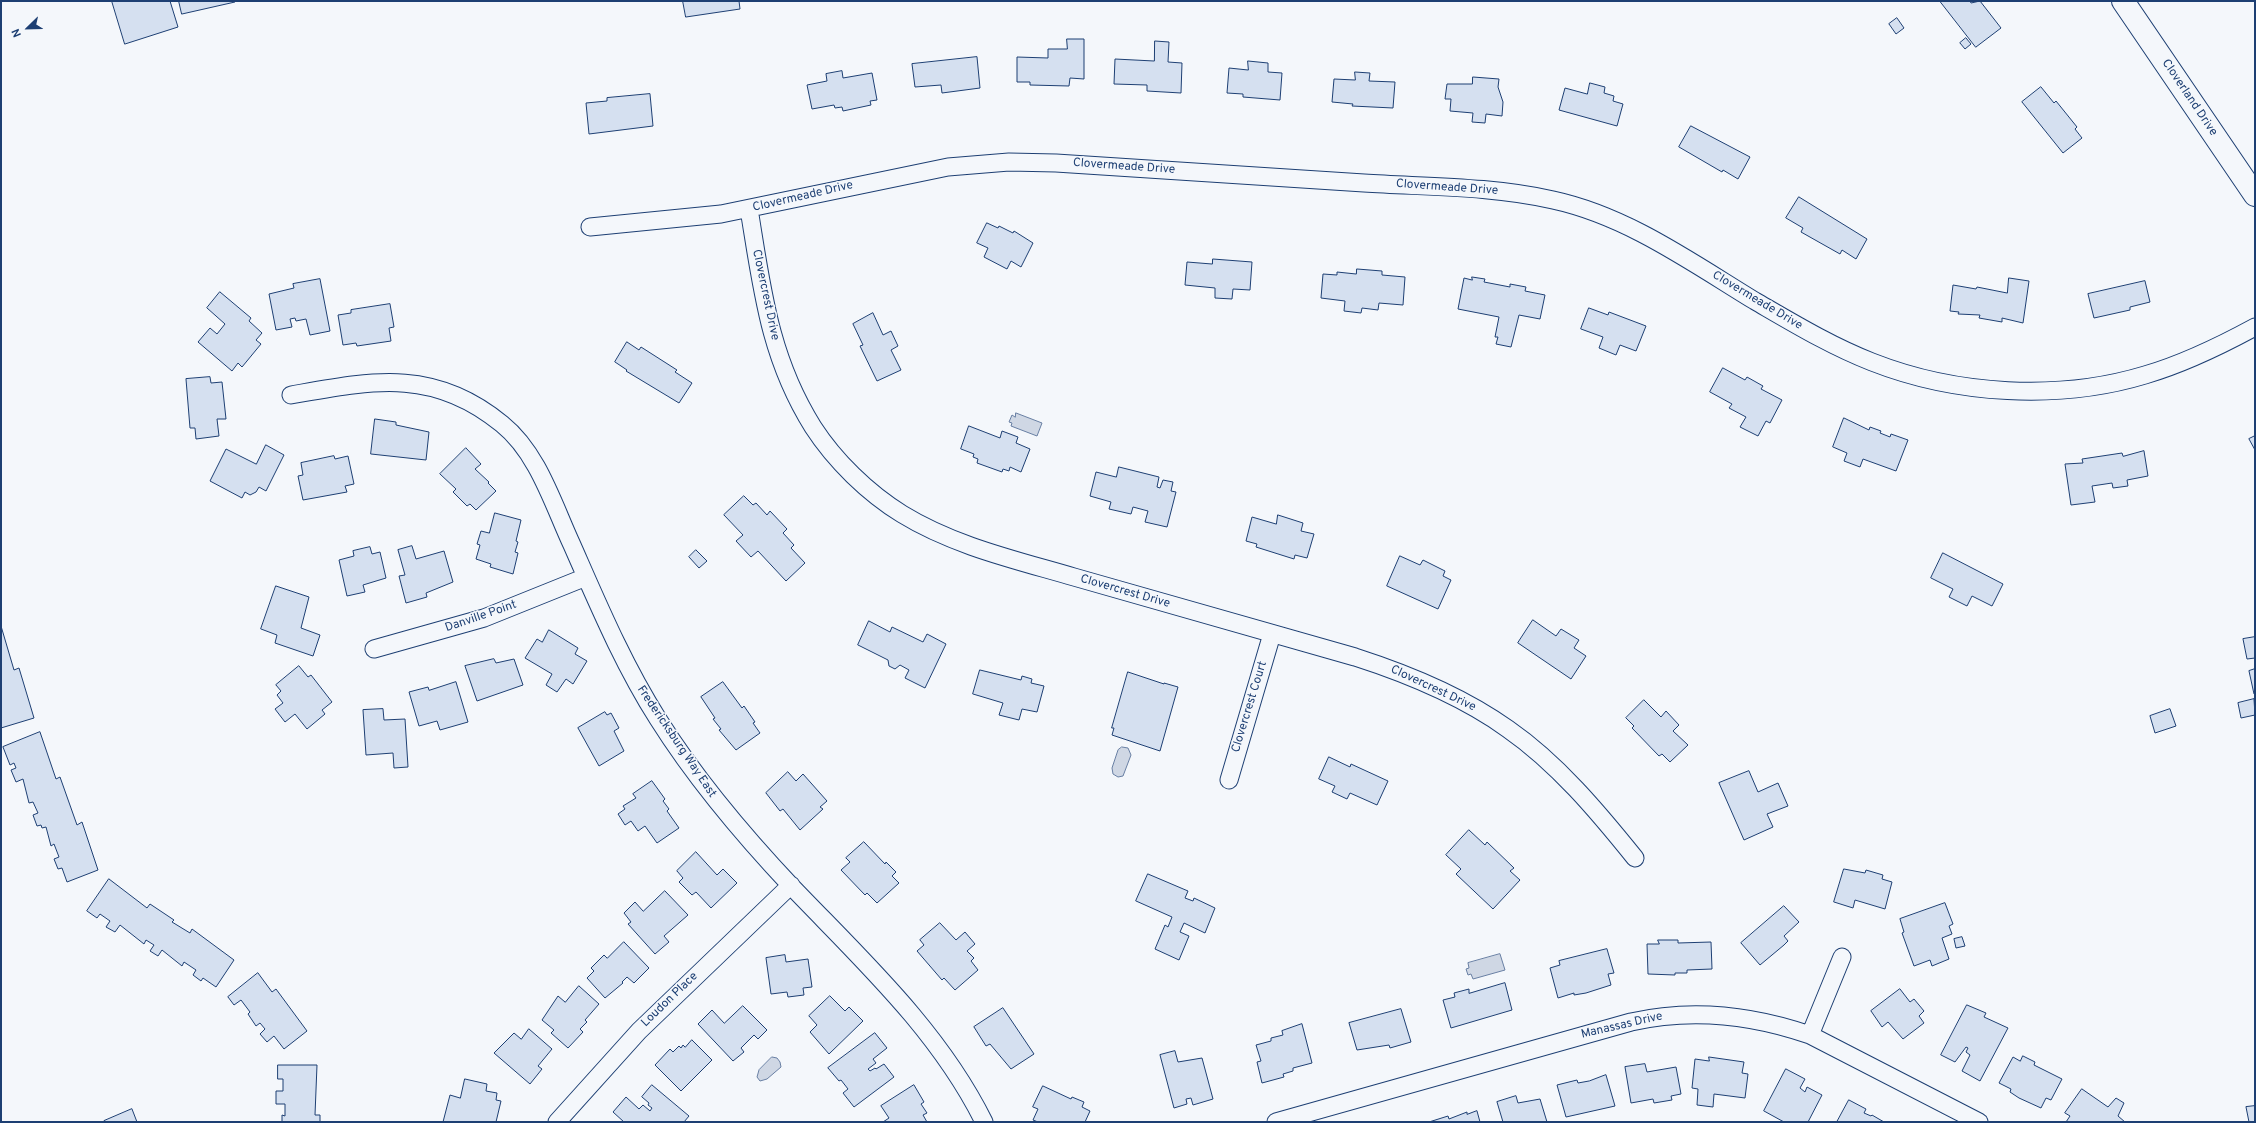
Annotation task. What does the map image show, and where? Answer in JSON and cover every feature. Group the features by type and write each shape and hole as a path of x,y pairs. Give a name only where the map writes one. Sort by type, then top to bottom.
{"main road":[{"name":"Cloverland Drive","path":"2123,1 2255,195"}],"street":[{"name":"Clovermeade Drive","path":"590,227 693,218 749,209 877,180 948,167 1009,162 1056,163 1465,189 1534,196 1580,207 1615,219 1827,342 1875,363 1936,380 2004,390 2067,389 2142,376 2182,362 2255,327"},
{"name":"Clovercrest Drive","path":"749,209 769,326 792,390 827,447 863,484 892,508 921,525 991,552 1355,657 1398,672 1442,691 1497,721 1517,735 1558,771 1600,815 1635,858"},
{"name":"Fredericksburg Way East","path":"291,395 359,383 399,381 439,390 479,408 510,431 534,463 623,656 658,720 713,798 791,885 908,1009 949,1064 984,1122"},
{"name":"Danville Point","path":"374,649 484,618 586,577"},
{"name":"Clovercrest Court","path":"1229,780 1272,634"},
{"name":"Loudon Place","path":"557,1122 639,1031 791,885"},
{"path":"1810,1035 1842,957"},
{"name":"Manassas Drive","path":"1276,1122 1651,1017 1693,1014 1738,1017 1788,1028 1810,1035 1979,1122"}],"shaded area":[{"path":"1016,413 1042,423 1037,436 1011,426 1012,423 1009,422 1012,415 1015,417"},
{"path":"1122,747 1128,748 1131,755 1123,776 1118,777 1113,774 1112,768 1118,750"},
{"path":"1500,954 1505,970 1473,979 1471,974 1468,975 1466,969 1469,968 1468,963"},
{"path":"772,1057 777,1058 781,1067 767,1079 760,1081 757,1077 759,1070"}],"building":[{"path":"112,1 170,1 178,27 125,44"},
{"path":"179,1 235,1 235,2 182,14"},
{"path":"683,1 739,1 740,9 686,17"},
{"path":"1940,1 1970,1 1971,3 1980,1 2001,28 1976,47"},
{"path":"1897,18 1904,28 1896,34 1889,24"},
{"path":"1966,38 1971,44 1965,49 1960,43"},
{"path":"1067,39 1084,39 1084,79 1070,78 1069,86 1030,85 1030,82 1017,82 1017,57 1048,58 1048,49 1067,49"},
{"path":"1155,41 1169,42 1168,62 1182,63 1181,93 1147,91 1147,85 1114,84 1115,59 1154,61"},
{"path":"977,57 980,88 942,93 941,85 915,87 912,64"},
{"path":"1248,61 1268,63 1268,72 1282,73 1280,100 1243,97 1243,94 1227,93 1229,68 1248,70"},
{"path":"842,71 843,78 872,73 877,100 870,101 871,105 843,111 842,107 835,108 834,105 812,109 807,85 827,81 826,74"},
{"path":"1355,72 1370,73 1369,81 1395,82 1393,108 1352,106 1353,104 1332,102 1334,79 1355,80"},
{"path":"1473,77 1499,79 1498,87 1503,102 1502,116 1486,114 1485,123 1472,122 1473,113 1450,111 1451,99 1445,99 1447,84 1472,84"},
{"path":"1590,83 1605,87 1604,93 1614,96 1613,101 1623,104 1617,126 1559,110 1565,88 1587,94"},
{"path":"2041,87 2054,103 2056,101 2077,127 2075,129 2082,138 2063,153 2022,102"},
{"path":"650,94 653,126 589,134 586,103 607,101 607,98"},
{"path":"1691,126 1750,157 1738,179 1723,170 1722,172 1679,147"},
{"path":"1799,197 1867,239 1856,259 1842,250 1840,254 1801,232 1803,228 1786,218"},
{"path":"987,223 998,228 999,226 1013,233 1014,231 1033,243 1021,267 1011,261 1007,269 984,257 988,248 977,243"},
{"path":"1213,259 1252,262 1250,290 1233,289 1232,299 1215,298 1215,288 1185,285 1187,262 1212,264"},
{"path":"1357,269 1382,271 1382,275 1405,277 1403,305 1379,303 1378,310 1362,308 1361,313 1344,311 1345,301 1321,298 1323,274 1337,275 1337,272 1356,274"},
{"path":"1472,277 1485,279 1484,282 1510,287 1510,284 1526,287 1525,291 1545,295 1540,319 1519,315 1511,347 1496,344 1498,337 1495,337 1499,317 1458,309 1464,278 1472,280"},
{"path":"2009,278 2029,281 2023,323 2002,318 2002,322 1979,318 1980,315 1958,314 1959,312 1950,311 1953,285 1976,289 1977,287 2007,293"},
{"path":"320,279 330,331 310,335 306,319 296,321 295,318 290,319 292,327 276,330 269,294 294,288 293,284"},
{"path":"2145,281 2150,302 2130,307 2130,310 2094,318 2088,294"},
{"path":"220,292 251,318 249,321 262,333 256,340 261,344 242,367 238,363 232,371 198,342 210,328 217,334 225,324 207,308"},
{"path":"390,304 394,327 389,328 391,341 357,346 356,343 343,345 338,315 351,313 351,310"},
{"path":"1589,308 1608,315 1609,312 1646,326 1636,351 1620,345 1616,355 1599,348 1603,337 1581,329"},
{"path":"873,313 883,335 891,331 898,346 891,350 901,370 877,381 860,346 863,345 853,324"},
{"path":"627,342 639,350 641,347 677,370 675,372 692,383 679,403 626,371 627,370 615,362"},
{"path":"1723,368 1745,380 1747,377 1763,386 1761,389 1782,400 1770,423 1766,421 1758,436 1740,427 1746,417 1729,408 1732,404 1710,392"},
{"path":"210,377 211,383 222,382 226,419 217,419 219,436 196,439 195,428 190,428 186,379"},
{"path":"1844,418 1869,430 1870,427 1881,431 1880,433 1890,437 1891,434 1908,440 1896,471 1863,459 1860,467 1844,461 1847,453 1833,447"},
{"path":"375,419 396,422 396,425 429,432 426,460 371,454"},
{"path":"969,426 1000,438 1002,431 1018,437 1016,443 1030,449 1021,472 1010,467 1009,471 1003,469 1002,472 977,463 978,459 973,457 974,454 961,449"},
{"path":"2255,436 2255,450 2249,439"},
{"path":"266,445 284,455 266,491 259,487 256,492 250,495 245,492 242,498 210,481 226,449 256,464"},
{"path":"466,448 481,464 475,469 496,491 476,510 470,504 467,506 453,492 456,489 440,474"},
{"path":"2144,451 2148,476 2127,480 2128,486 2113,488 2112,483 2092,486 2095,502 2071,505 2065,464 2083,463 2082,459 2122,453 2123,456"},
{"path":"334,456 335,459 348,456 354,484 345,486 347,492 303,500 298,476 303,475 301,463"},
{"path":"1119,467 1159,477 1157,487 1160,488 1163,480 1173,482 1171,491 1176,492 1167,527 1145,522 1148,511 1133,507 1131,514 1109,509 1111,502 1090,496 1096,472 1116,477"},
{"path":"744,496 753,505 756,503 767,515 770,511 787,529 783,533 794,545 791,548 805,563 786,581 758,551 751,557 736,541 743,535 724,515"},
{"path":"495,513 521,520 515,552 518,553 513,574 490,567 491,564 476,559 480,545 477,544 481,531 489,533"},
{"path":"1278,515 1303,523 1301,531 1314,534 1307,558 1295,555 1294,559 1256,547 1257,544 1246,541 1252,517 1276,524"},
{"path":"412,546 416,559 444,551 453,582 426,593 427,597 406,603 399,576 405,575 398,550"},
{"path":"370,547 372,554 380,552 386,578 363,585 365,592 347,596 339,560 354,556 353,551"},
{"path":"696,550 707,561 699,568 689,557"},
{"path":"1943,553 2003,584 1992,606 1972,596 1967,606 1949,597 1953,589 1931,578"},
{"path":"1400,556 1420,565 1423,560 1445,571 1443,576 1451,580 1438,609 1387,586"},
{"path":"276,586 309,597 301,628 320,635 313,656 275,643 277,635 261,629"},
{"path":"1533,620 1556,636 1561,629 1579,640 1574,648 1586,656 1571,679 1518,643"},
{"path":"869,621 890,632 892,627 923,642 927,634 946,644 925,688 905,678 909,670 900,665 895,669 889,666 888,660 858,645"},
{"path":"1,626 14,670 19,668 34,718 1,728"},
{"path":"549,630 578,648 575,654 587,661 573,684 566,679 557,692 546,685 552,674 525,658 537,639 542,642"},
{"path":"2255,637 2255,658 2247,659 2243,639"},
{"path":"494,659 496,663 514,659 523,685 477,701 465,666"},
{"path":"299,666 308,677 311,675 332,702 322,710 325,714 307,729 295,714 285,722 275,709 283,703 277,695 281,691 276,685"},
{"path":"2255,669 2255,694 2254,694 2249,671"},
{"path":"980,670 1021,680 1022,676 1032,679 1031,683 1044,686 1037,712 1022,709 1019,720 999,715 1003,703 973,694"},
{"path":"1128,672 1178,687 1160,751 1112,735 1114,728 1112,728"},
{"path":"456,682 468,722 440,730 437,721 419,726 409,692 428,687 429,690"},
{"path":"723,682 742,708 744,706 755,722 753,723 760,733 736,750 719,730 721,729 713,719 715,718 701,697"},
{"path":"2254,699 2255,715 2241,718 2238,703"},
{"path":"1644,700 1661,717 1666,711 1679,725 1673,731 1688,745 1670,762 1662,754 1659,756 1632,728 1634,726 1626,718"},
{"path":"383,709 384,720 405,719 408,767 394,768 393,753 366,755 363,710"},
{"path":"2170,709 2176,726 2155,733 2150,716"},
{"path":"605,712 607,715 611,713 619,728 614,731 624,751 599,766 578,728"},
{"path":"40,732 56,779 60,777 77,825 82,822 98,870 67,882 62,868 58,869 54,859 59,857 54,844 51,846 46,827 42,828 41,825 37,826 33,815 38,813 33,802 29,803 23,779 16,782 11,770 16,768 14,763 10,765 3,747"},
{"path":"1329,757 1350,767 1351,764 1388,781 1377,805 1350,793 1347,799 1332,792 1335,786 1319,779"},
{"path":"1749,771 1758,792 1778,783 1788,806 1767,814 1773,827 1744,840 1719,783"},
{"path":"788,772 796,781 803,774 827,801 820,807 823,809 800,830 783,809 780,811 766,793"},
{"path":"652,781 665,799 663,801 669,809 667,811 679,828 657,843 645,826 638,831 631,821 625,825 618,814 625,809 623,806 636,798 633,794"},
{"path":"1469,830 1485,845 1487,842 1514,868 1510,871 1520,880 1493,909 1456,874 1461,869 1446,855"},
{"path":"864,842 885,864 886,862 896,872 892,876 899,883 877,903 867,893 865,895 841,870 850,862 846,858"},
{"path":"696,852 717,875 723,869 737,883 711,908 696,892 692,895 679,882 683,878 677,871"},
{"path":"1844,869 1865,873 1866,870 1883,875 1882,879 1892,882 1885,909 1855,900 1853,908 1834,902"},
{"path":"1148,874 1188,891 1185,898 1193,901 1194,898 1215,908 1205,933 1184,923 1180,932 1189,936 1179,960 1155,949 1165,925 1168,927 1172,917 1136,901"},
{"path":"109,879 147,908 150,904 174,920 172,922 190,933 192,929 234,960 216,987 203,978 201,981 193,975 196,970 184,962 182,966 162,950 158,956 150,951 154,945 146,940 144,944 120,925 115,932 106,927 110,921 100,914 97,918 87,911"},
{"path":"665,891 688,915 664,936 669,942 655,954 628,924 631,922 624,913 635,902 643,911"},
{"path":"1945,903 1953,924 1949,926 1952,934 1942,938 1949,959 1932,966 1930,960 1914,966 1902,933 1904,932 1900,919"},
{"path":"1784,906 1799,922 1784,936 1788,941 1760,965 1741,943"},
{"path":"940,923 956,940 965,932 975,944 967,951 974,958 971,961 978,970 955,990 944,978 942,980 917,951 924,945 920,940"},
{"path":"1962,937 1965,946 1956,948 1954,939"},
{"path":"1658,940 1678,940 1678,943 1711,942 1712,969 1687,970 1687,973 1675,973 1675,975 1648,974 1647,944 1659,944"},
{"path":"624,942 649,968 634,983 627,977 622,982 623,983 605,998 587,978 594,971 591,968 604,955 607,958"},
{"path":"1607,949 1614,973 1608,974 1611,985 1586,993 1574,995 1574,993 1558,998 1550,968 1560,965 1559,961"},
{"path":"785,955 786,962 808,959 812,987 803,988 804,995 788,997 787,992 771,994 766,958"},
{"path":"258,973 272,992 276,989 307,1031 284,1049 274,1036 267,1042 260,1034 265,1029 260,1023 256,1026 248,1014 250,1012 241,1000 234,1005 228,997"},
{"path":"1505,983 1512,1010 1451,1028 1443,1000 1455,997 1454,993 1469,989 1469,993"},
{"path":"579,986 599,1004 585,1020 587,1022 580,1029 583,1032 568,1048 551,1033 554,1030 542,1020 558,996 565,1002"},
{"path":"1900,989 1910,1002 1914,999 1924,1011 1919,1016 1924,1023 1903,1039 1888,1022 1882,1027 1871,1011"},
{"path":"830,996 845,1011 849,1007 863,1021 829,1054 810,1032 817,1025 809,1016"},
{"path":"1967,1005 1986,1013 1984,1017 2008,1028 1980,1081 1962,1071 1970,1055 1966,1052 1968,1048 1966,1047 1955,1062 1941,1055"},
{"path":"743,1006 767,1030 758,1039 754,1035 741,1048 744,1052 733,1061 698,1024 712,1010 724,1023"},
{"path":"1003,1008 1034,1054 1011,1069 990,1044 986,1046 974,1027"},
{"path":"1401,1009 1411,1042 1390,1048 1389,1045 1357,1050 1349,1023"},
{"path":"1302,1024 1312,1063 1293,1068 1293,1071 1283,1074 1284,1077 1262,1083 1257,1062 1261,1061 1256,1045 1271,1041 1271,1038 1283,1035 1282,1031"},
{"path":"529,1029 552,1049 538,1066 542,1069 530,1084 494,1053 514,1033 521,1039"},
{"path":"875,1033 887,1048 873,1059 876,1063 868,1069 870,1071 884,1064 894,1077 854,1107 843,1093 848,1089 828,1068"},
{"path":"692,1040 712,1060 681,1091 655,1065 670,1049 673,1052 679,1046 681,1048 683,1045 685,1047"},
{"path":"1175,1051 1178,1062 1202,1058 1213,1099 1193,1105 1191,1098 1186,1099 1187,1104 1174,1108 1160,1055"},
{"path":"2023,1056 2035,1062 2034,1065 2062,1079 2051,1100 2046,1098 2041,1108 2019,1098 2010,1092 2011,1089 1999,1083 2013,1057 2020,1061"},
{"path":"1709,1057 1744,1062 1742,1073 1748,1074 1745,1098 1714,1094 1713,1107 1697,1105 1698,1089 1692,1088 1695,1059 1709,1061"},
{"path":"1645,1064 1647,1072 1676,1067 1681,1094 1671,1096 1672,1100 1654,1103 1653,1099 1631,1103 1625,1067"},
{"path":"278,1065 317,1065 315,1115 320,1115 320,1122 282,1122 282,1115 285,1116 285,1104 276,1104 276,1091 283,1091 283,1079 278,1079"},
{"path":"1786,1069 1805,1079 1800,1088 1805,1092 1807,1087 1822,1095 1808,1122 1784,1122 1764,1111"},
{"path":"1606,1075 1615,1106 1566,1117 1557,1085 1577,1080 1578,1083 1589,1081"},
{"path":"465,1079 487,1084 486,1091 497,1093 496,1100 501,1101 496,1122 443,1122 450,1095 460,1098"},
{"path":"652,1085 689,1116 684,1122 624,1122 613,1112 626,1097 639,1109 643,1105 650,1111 652,1108 642,1097"},
{"path":"914,1085 924,1102 921,1104 927,1113 923,1115 927,1122 883,1122 889,1118 881,1106"},
{"path":"1043,1086 1071,1099 1072,1097 1084,1102 1082,1107 1090,1111 1085,1122 1038,1122 1033,1120 1038,1109 1033,1107"},
{"path":"2082,1089 2108,1107 2116,1098 2124,1103 2118,1116 2125,1122 2066,1122 2070,1116 2065,1113"},
{"path":"1516,1096 1518,1103 1540,1099 1547,1122 1503,1122 1497,1102"},
{"path":"1849,1100 1866,1109 1864,1113 1871,1116 1872,1115 1884,1122 1837,1122"},
{"path":"2255,1106 2255,1122 2249,1122 2246,1107"},
{"path":"132,1109 137,1122 104,1122 104,1121"},
{"path":"1477,1111 1480,1122 1429,1122 1448,1116 1449,1119 1467,1112 1467,1114"}]}
